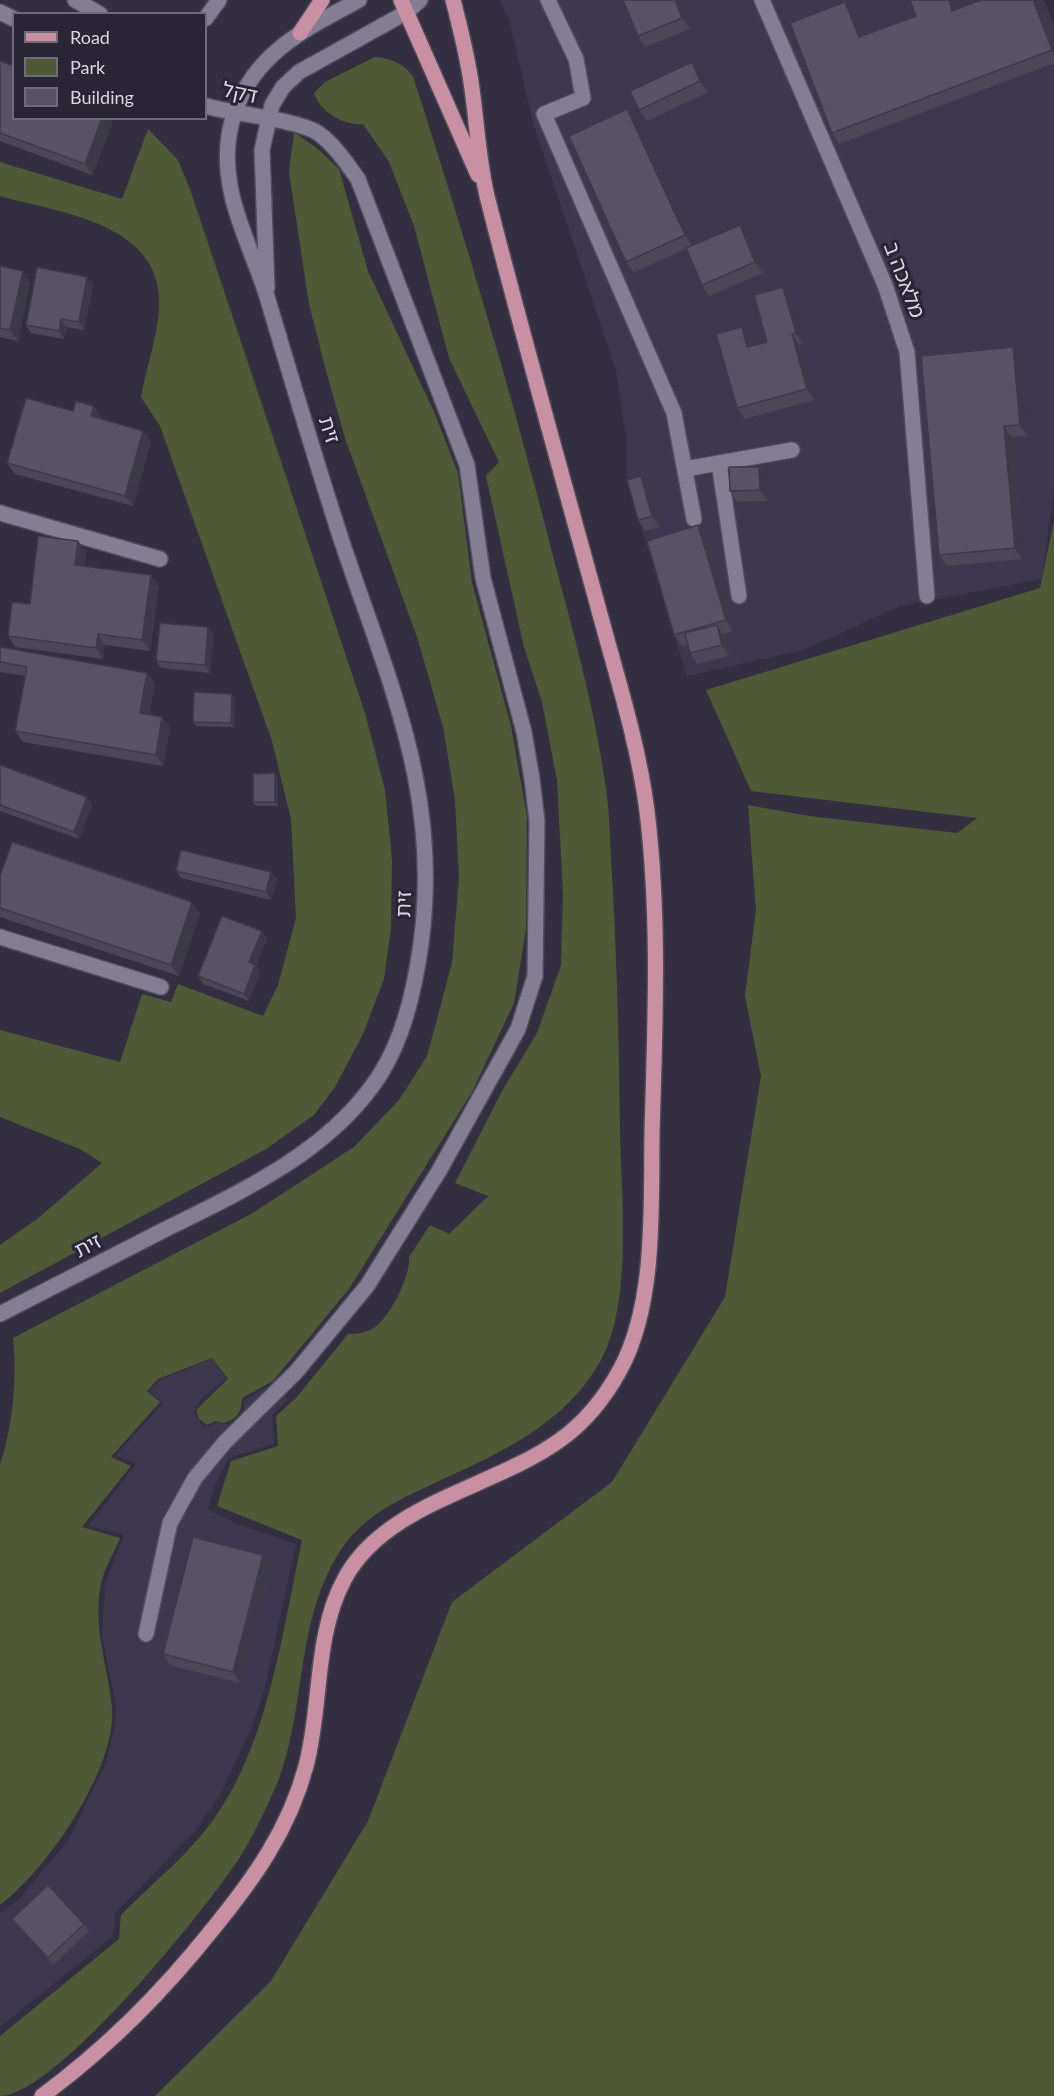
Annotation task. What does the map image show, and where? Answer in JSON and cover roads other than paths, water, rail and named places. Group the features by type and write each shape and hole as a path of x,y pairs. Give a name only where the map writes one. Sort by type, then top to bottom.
{"main road":[{"path":"300,33 322,0"},
{"path":"42,2096 82,2067 136,2018 213,1930 274,1847 294,1805 308,1760 333,1602 346,1575 361,1554 381,1536 405,1520 521,1463 558,1442 585,1420 607,1392 625,1361 639,1318 648,1249 656,991 653,877 647,807 617,678 486,191 471,79 453,0"},
{"path":"404,6 486,191"}],"street":[{"path":"207,17 219,0"},
{"name":"זית","path":"0,1314 246,1189 337,1126 374,1084 398,1040 414,988 425,926 426,869 421,802 410,744 393,686 341,539 267,297 246,246 230,185 229,147 234,115 248,82 262,62 300,33 359,0"},
{"name":"זית","path":"267,297 262,150 267,119 283,87 299,72 404,6 420,0"},
{"path":"548,0 576,59 583,98 544,114 674,413 694,519"},
{"name":"מלאכה ב","path":"762,0 885,285 902,333 906,352 927,596"},
{"path":"77,6 94,12"},
{"name":"דקל","path":"146,1634 170,1523 195,1478 225,1442 296,1372 367,1286 439,1171 518,1029 535,976 537,821 532,779 524,732 483,578 467,465 358,179 337,151 317,132 304,126 234,115 207,106"},
{"path":"685,469 792,450"},
{"path":"719,463 739,596"},
{"path":"0,513 160,559"},
{"path":"0,937 161,987"}]}
